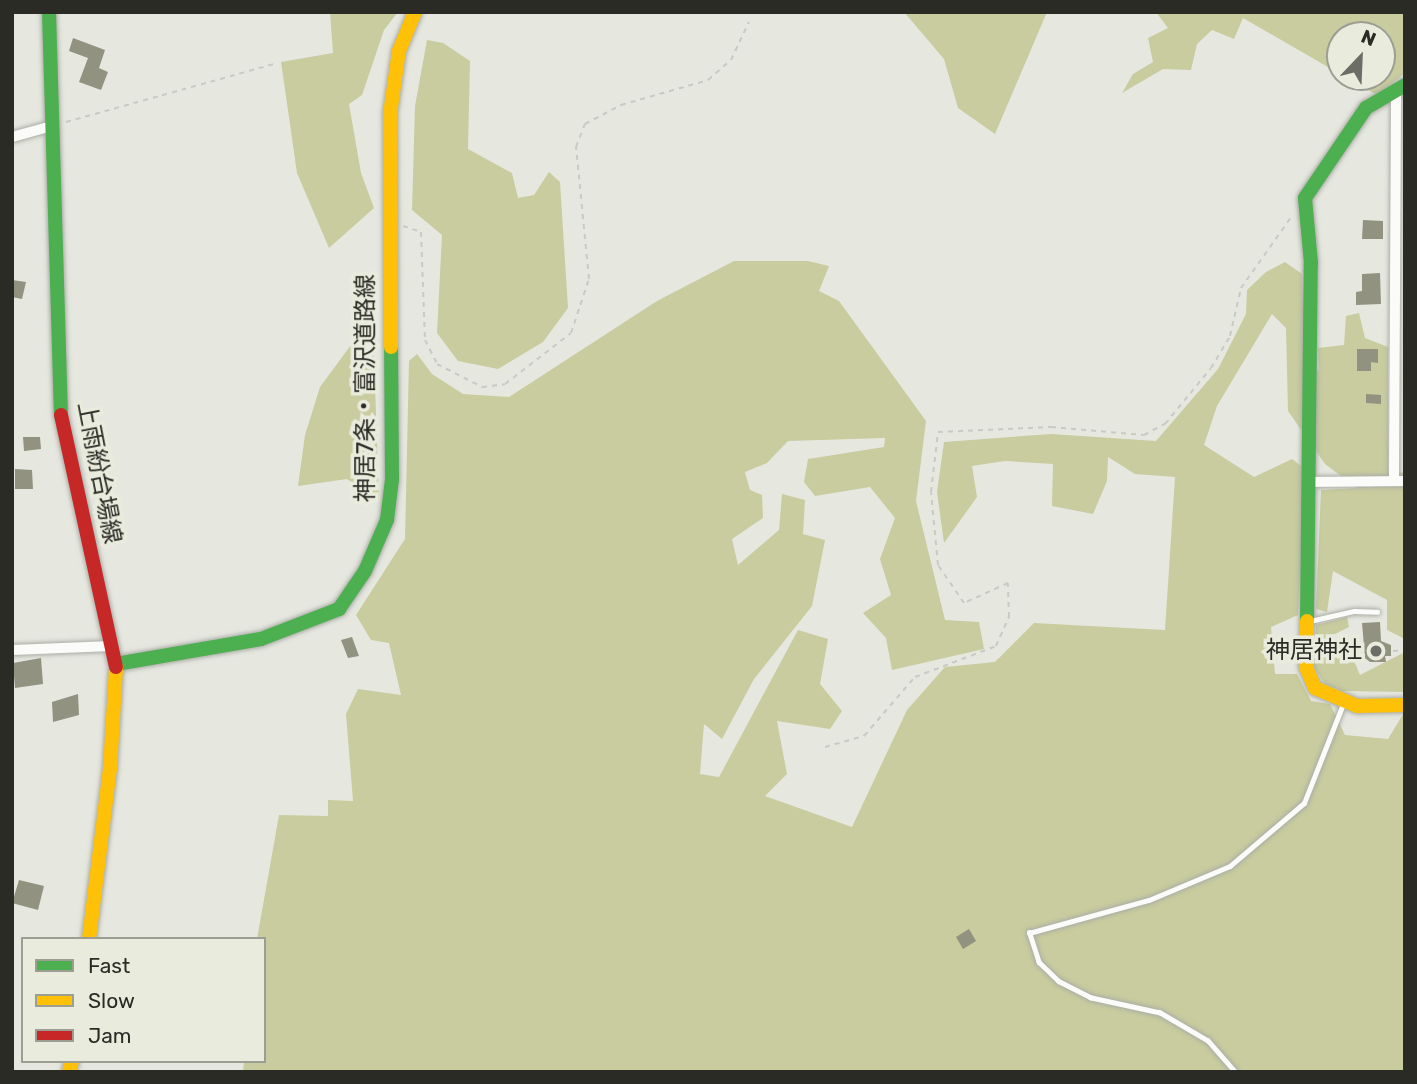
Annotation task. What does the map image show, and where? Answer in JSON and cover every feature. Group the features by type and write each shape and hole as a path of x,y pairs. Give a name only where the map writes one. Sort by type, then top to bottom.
{"street":[{"name":"上雨紛台場線","path":"49,12 56,341 62,426 116,664 110,769 89,937"},
{"name":"神居7条・富沢道路線","path":"116,664 261,639 339,609 365,572 387,520 391,479 389,222 393,84 399,51 415,12"},
{"path":"1401,87 1366,108 1305,198 1311,263 1310,621 1306,667 1315,688 1343,702 1405,705"},
{"path":"1310,482 1399,480 1401,87"},
{"path":"12,137 51,126"},
{"path":"12,650 112,646"}],"lane":[{"path":"1310,621 1354,611 1377,612"},
{"path":"1235,1072 1208,1041 1160,1013 1091,998 1059,982 1039,963 1028,933 1149,900 1230,866 1304,803 1343,702"}],"path":[{"path":"389,222 421,232 425,340 437,364 482,387 505,384 571,333 589,279 576,147 585,124 621,105 708,80 731,60 749,22"},
{"path":"51,126 274,64"},
{"path":"825,747 864,736 915,677 996,646 1009,617 1008,583 964,603 938,565 931,492 938,432 1051,427 1144,435 1165,424 1211,368 1230,336 1241,288 1305,198"},
{"path":"1393,651 1405,650"}],"green space":[{"path":"330,12 398,12 384,30 362,95 349,104 361,173 374,208 329,248 297,173 281,62 333,53"},
{"path":"904,12 1047,12 995,134 958,108 944,59"},
{"path":"1156,12 1405,12 1405,73 1396,80 1396,21 1326,21 1326,66 1243,18 1234,39 1212,30 1197,44 1191,70 1163,69 1122,93 1133,74 1153,62 1148,38 1168,28"},
{"path":"427,40 443,43 470,61 468,149 512,173 518,198 534,195 549,172 560,182 568,308 543,342 498,369 458,361 437,333 442,235 412,210 415,106"},
{"path":"734,261 808,261 829,266 819,291 839,301 926,421 916,501 945,620 979,622 984,649 892,670 886,638 863,613 891,595 880,559 895,518 870,487 815,496 804,482 808,459 884,447 885,438 788,441 767,463 745,472 750,490 762,495 763,518 732,539 738,565 779,530 782,494 805,500 803,534 825,540 812,606 754,679 722,739 704,724 700,774 719,777 798,630 828,639 820,684 842,711 830,729 777,721 787,774 765,796 852,827 907,710 945,667 995,662 1034,623 1165,630 1175,477 1135,474 1108,457 1107,481 1093,514 1052,506 1053,464 1005,461 972,466 977,497 944,543 937,492 944,442 1051,434 1156,441 1218,369 1246,314 1247,290 1266,272 1285,262 1302,274 1305,368 1319,371 1318,348 1344,345 1346,316 1359,313 1365,338 1388,347 1388,471 1405,473 1405,639 1387,630 1387,600 1333,571 1327,612 1316,609 1321,490 1357,488 1325,464 1288,411 1286,328 1272,314 1217,406 1204,445 1254,477 1292,459 1305,469 1298,615 1271,627 1275,674 1297,674 1311,701 1330,704 1345,735 1388,739 1405,711 1405,1072 243,1072 244,1063 266,1063 266,937 257,937 279,815 328,816 328,800 353,801 346,714 358,689 401,695 389,643 371,640 356,615 405,539 409,361 417,354 432,374 463,394 509,397 657,301"},
{"path":"351,345 374,356 379,501 347,479 298,486 305,435 320,387"},
{"path":"1347,617 1349,627 1331,636 1331,655 1352,656 1360,675 1405,652 1405,692 1342,691 1325,684 1314,667 1316,625"}],"building":[{"path":"73,38 105,50 99,68 108,72 101,90 79,82 88,58 69,51"},
{"path":"1363,220 1383,221 1383,239 1362,239"},
{"path":"1380,273 1381,304 1356,305 1356,292 1362,291 1362,274"},
{"path":"12,280 26,282 22,299 12,297"},
{"path":"1357,349 1378,349 1378,363 1371,362 1371,371 1357,371"},
{"path":"1366,394 1381,395 1381,404 1366,403"},
{"path":"23,437 40,437 41,449 24,451"},
{"path":"15,469 32,470 33,489 15,489"},
{"path":"1380,622 1381,641 1391,645 1391,656 1385,656 1386,662 1370,662 1365,658 1362,623"},
{"path":"352,637 359,656 348,658 341,640"},
{"path":"41,658 43,684 15,688 13,663"},
{"path":"78,694 79,715 53,722 52,702"},
{"path":"19,880 44,886 38,910 12,903"},
{"path":"969,929 976,941 963,949 956,937"}],"traffic: fast":[{"path":"49,12 61,415"},
{"path":"1307,621 1311,263 1305,198 1366,108 1405,85"},
{"path":"116,664 261,639 339,609 365,571 387,520 392,479 391,347"}],"traffic: slow":[{"path":"391,347 390,114 399,51 415,12"},
{"path":"1307,621 1306,667 1315,688 1357,706 1405,705"},
{"path":"89,937 110,769 116,667"},
{"path":"69,1072 71,1063"}],"traffic: jam":[{"path":"61,415 116,667"}],"place":[{"name":"神居神社","path":"1376,651"}]}
